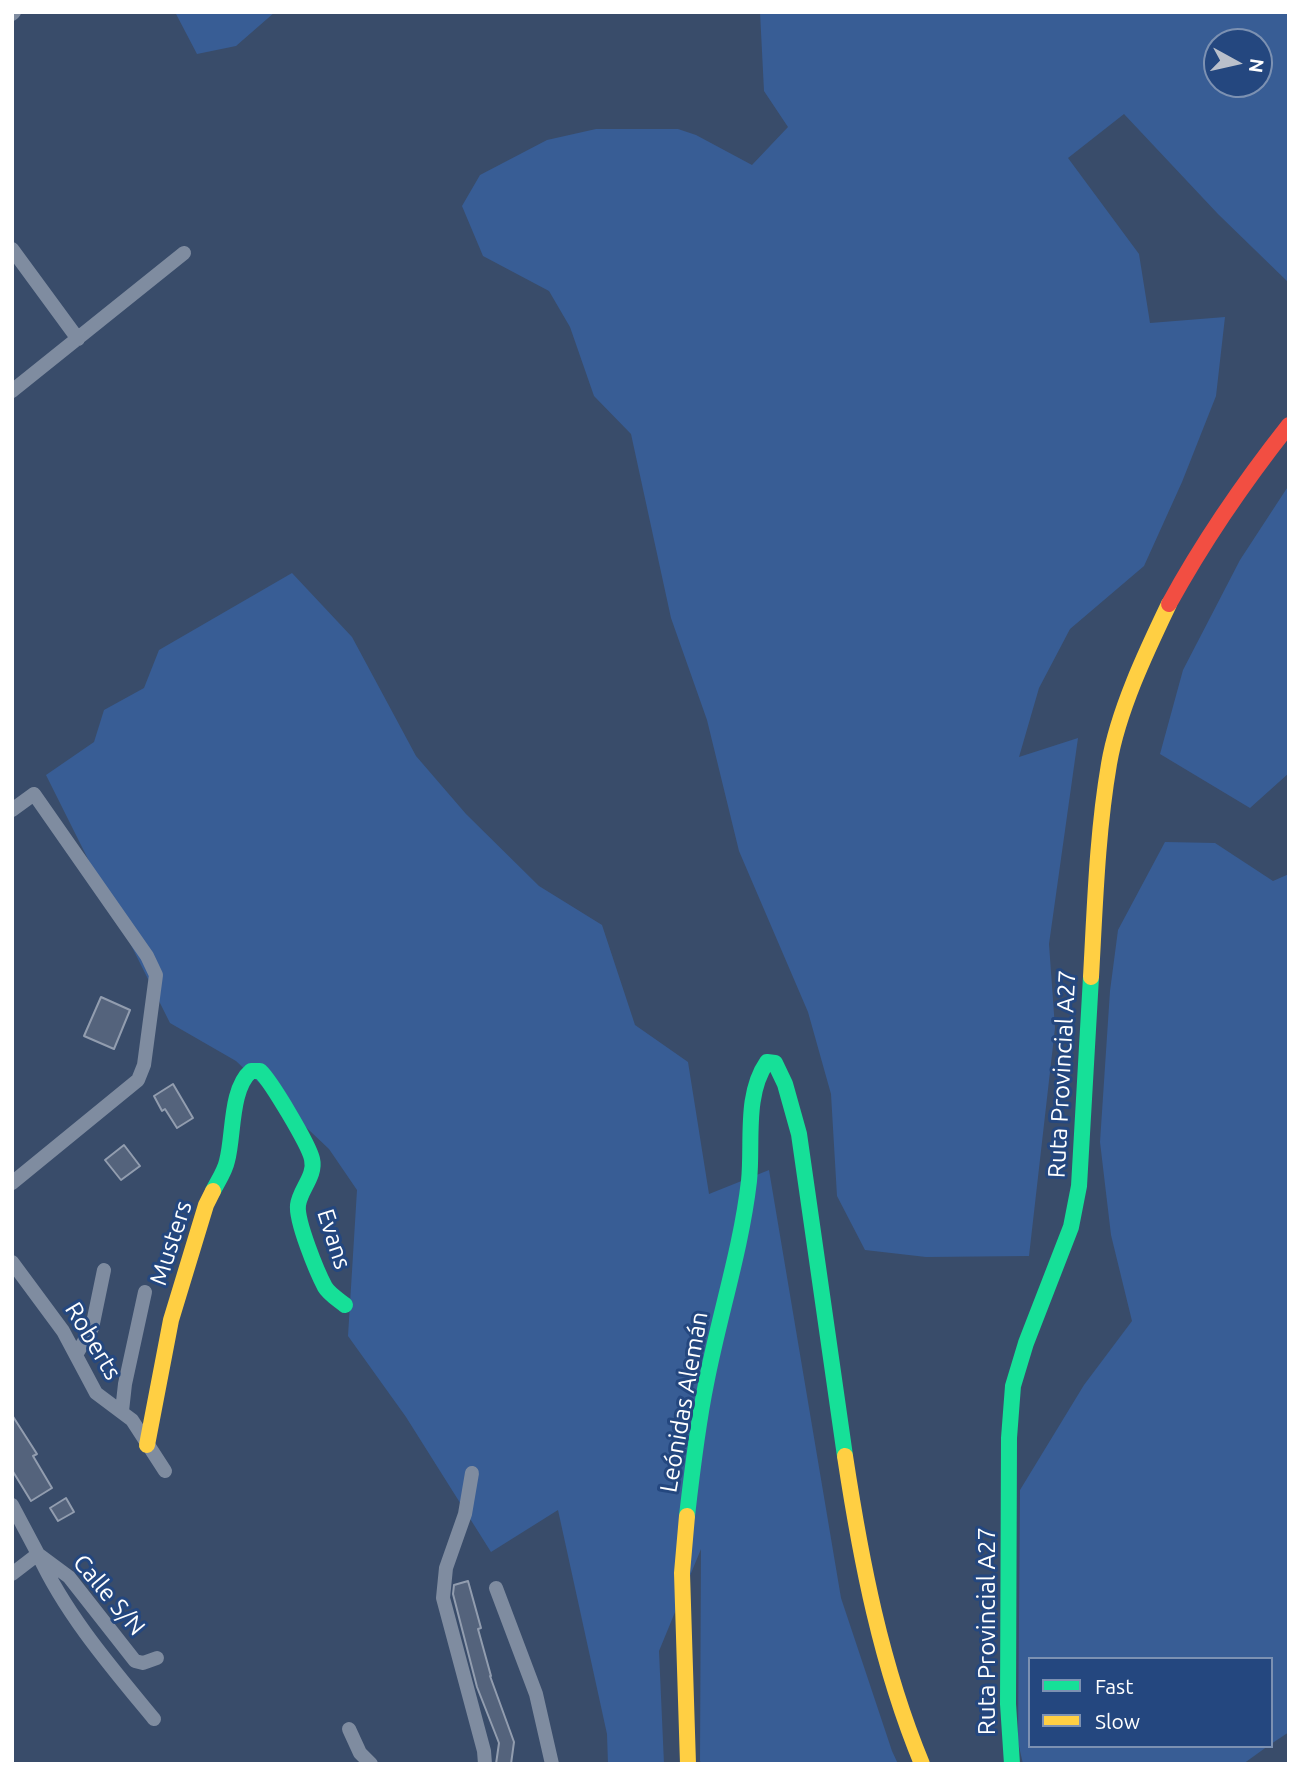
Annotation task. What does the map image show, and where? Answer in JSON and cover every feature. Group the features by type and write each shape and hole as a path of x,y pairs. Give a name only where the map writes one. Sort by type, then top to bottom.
{"street":[{"path":"12,249 78,339"},
{"path":"12,391 184,253"},
{"name":"Ruta Provincial A27","path":"1012,1764 1008,1690 1009,1438 1013,1386 1026,1342 1071,1227 1079,1186 1098,850 1109,762 1126,704 1191,564 1242,484 1289,425"},
{"path":"12,810 34,794 147,956 156,975 144,1065 138,1080 12,1183"},
{"name":"Leónidas Alemán","path":"688,1764 682,1573 691,1478 706,1384 735,1264 747,1193 752,1115 758,1075 766,1062 775,1063 782,1077 803,1162 849,1481 873,1617 903,1721 922,1764"},
{"name":"Musters","path":"147,1445 171,1320 206,1205 228,1163 237,1094 243,1078 251,1071 260,1071"},
{"name":"Evans","path":"260,1071 270,1080 307,1145 313,1161 310,1177 298,1204 300,1224 327,1289 345,1306"},
{"name":"Roberts","path":"12,1262 63,1331 96,1394 132,1420 165,1471"},
{"path":"76,1355 92,1328 104,1270"},
{"path":"122,1411 125,1384 145,1292"},
{"path":"472,1473 465,1514 446,1568 443,1598 484,1751 485,1764"},
{"name":"Calle S/N","path":"12,1505 38,1554 69,1577 135,1661 143,1663 157,1658"},
{"path":"12,1574 38,1554 48,1577 108,1662 154,1719"},
{"path":"496,1588 536,1694 552,1764"},
{"path":"349,1730 360,1753 371,1764"}],"shaded area":[{"path":"175,12 275,12 236,46 197,54"},
{"path":"760,12 1289,12 1289,283 1218,214 1124,114 1068,158 1139,254 1150,323 1225,317 1216,396 1182,482 1144,566 1070,629 1039,688 1019,757 1078,738 1049,944 1055,1028 1029,1256 926,1257 865,1250 837,1196 831,1094 808,1012 739,851 707,720 671,618 631,434 594,396 570,327 549,291 483,256 462,206 480,175 547,140 596,129 678,129 696,135 752,165 788,127 764,91"},
{"path":"1289,485 1289,773 1250,808 1160,754 1183,670 1240,560"},
{"path":"292,573 352,637 416,756 466,814 539,886 602,925 635,1025 688,1062 709,1194 769,1170 841,1598 898,1764 702,1764 701,1549 659,1651 664,1764 608,1764 607,1734 558,1510 491,1552 406,1417 348,1336 357,1190 329,1149 236,1061 170,1023 46,775 94,742 104,710 144,688 159,650"},
{"path":"1165,842 1215,843 1273,881 1289,874 1289,1732 1273,1743 1273,1657 1028,1657 1028,1748 1265,1748 1243,1764 1023,1764 1018,1742 1020,1490 1084,1385 1132,1321 1111,1235 1100,1142 1110,991 1118,930"}],"building":[{"path":"101,997 130,1010 114,1049 84,1036"},
{"path":"173,1084 193,1118 177,1128 165,1109 162,1111 154,1096"},
{"path":"124,1145 140,1166 121,1180 105,1160"},
{"path":"12,1415 37,1454 33,1456 52,1488 31,1501 12,1470"},
{"path":"66,1498 74,1512 58,1521 50,1508"},
{"path":"468,1581 490,1676 514,1742 511,1764 496,1764 499,1743 477,1687 453,1594 454,1585"}],"traffic: fast":[{"path":"1012,1764 1008,1704 1009,1438 1013,1386 1026,1343 1071,1227 1079,1186 1091,977"},
{"path":"687,1516 703,1400 745,1207 749,1181 752,1104 755,1089 767,1062 775,1063 785,1084 799,1134 845,1456"},
{"path":"213,1191 227,1161 239,1089 251,1071 260,1071 297,1128 312,1159 312,1171 298,1205 300,1222 325,1287 345,1305"}],"traffic: slow":[{"path":"1091,977 1099,843 1113,744 1142,662 1169,604"},
{"path":"147,1445 171,1320 206,1205 213,1191"},
{"path":"845,1456 874,1612 895,1689 922,1764"},
{"path":"687,1516 682,1573 688,1764"}],"traffic: jam":[{"path":"1169,604 1225,512 1289,425"}]}
